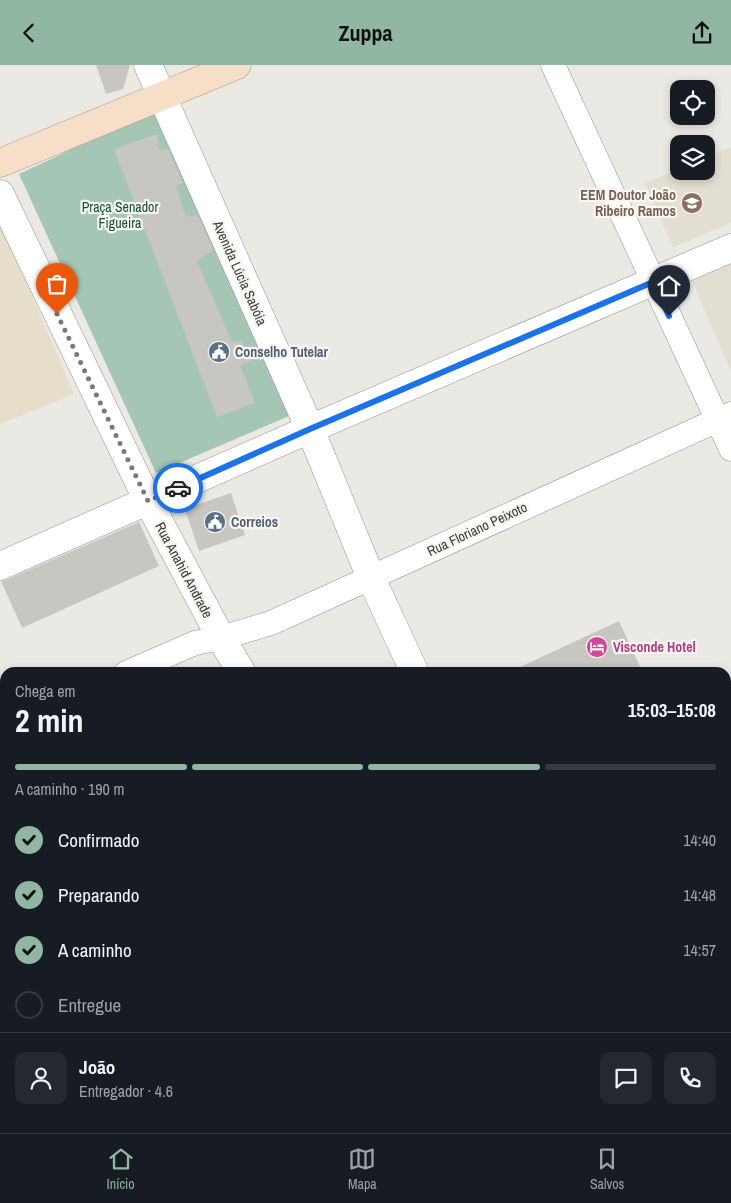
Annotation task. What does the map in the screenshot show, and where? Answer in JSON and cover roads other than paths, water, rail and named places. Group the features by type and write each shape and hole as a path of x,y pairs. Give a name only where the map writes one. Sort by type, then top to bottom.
{"main road":[{"path":"0,163 237,65"}],"street":[{"name":"Avenida Lúcia Sabóia","path":"148,65 310,429 371,578 413,667"},
{"path":"553,65 653,282 724,416 731,449"},
{"name":"Rua Anahid Andrade","path":"0,195 148,501 235,667"},
{"path":"0,566 310,429 731,248"},
{"name":"Rua Floriano Peixoto","path":"140,667 195,643 221,638 271,623 724,416"}],"place":[{"name":"EEM Doutor João Ribeiro Ramos","path":"692,203"},
{"name":"Conselho Tutelar","path":"219,352"},
{"name":"Correios","path":"215,522"},
{"name":"Visconde Hotel","path":"597,647"}],"park label":[{"name":"Praça Senador Figueira","path":"120,215"}]}
